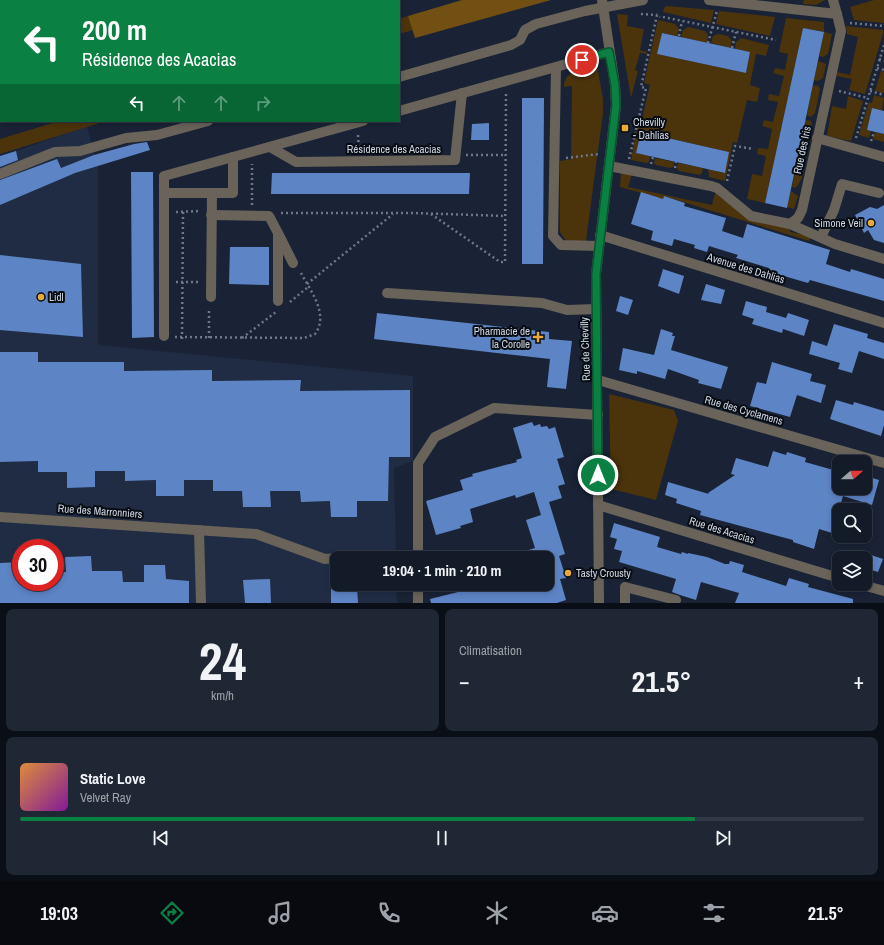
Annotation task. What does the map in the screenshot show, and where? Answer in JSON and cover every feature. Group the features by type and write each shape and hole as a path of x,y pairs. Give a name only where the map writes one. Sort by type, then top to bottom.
{"street":[{"path":"400,77 511,45 520,40 525,30 536,24 603,4 643,0"},
{"path":"714,0 838,18"},
{"name":"Rue des Iris","path":"790,224 798,218 802,210 828,88 842,31 833,0"},
{"name":"Rue de Chevilly","path":"599,603 596,274 616,105 615,85 603,4"},
{"path":"400,111 609,52"},
{"name":"Avenue des Dahlias","path":"556,68 553,236 561,245 600,241 884,323"},
{"name":"Résidence des Acacias","path":"270,146 296,162 455,160 462,94"},
{"path":"0,174 55,152 80,151 126,138 156,135 204,122"},
{"name":"Résidence des Acacias","path":"164,336 164,176 359,122"},
{"path":"817,138 884,157"},
{"path":"164,193 232,193 233,157"},
{"path":"609,166 717,188 752,216 790,224 820,237 884,259"},
{"path":"820,237 834,210 842,184 879,193"},
{"path":"211,297 212,192"},
{"path":"212,213 269,216 292,263"},
{"path":"278,233 278,301"},
{"path":"387,293 542,303 566,310 596,309"},
{"name":"Rue des Cyclamens","path":"598,380 884,463"},
{"path":"418,551 418,463 435,437 494,408 598,415"},
{"name":"Rue des Acacias","path":"598,505 832,576"},
{"name":"Rue des Marronniers","path":"0,517 256,534 325,559 330,559"},
{"path":"199,530 201,603"},
{"path":"625,603 625,587 676,600"},
{"path":"872,588 884,591"},
{"path":"418,591 418,603"}],"path":[{"path":"708,43 713,27 714,0"},
{"path":"628,161 646,88 641,87 656,15 776,40"},
{"path":"838,18 884,26"},
{"path":"679,36 682,21"},
{"path":"732,48 736,32"},
{"path":"852,147 884,44"},
{"path":"880,59 884,61"},
{"path":"877,68 884,70"},
{"path":"431,214 503,263 505,262 506,82"},
{"path":"828,88 868,98"},
{"path":"870,91 884,95"},
{"path":"871,141 874,132"},
{"path":"727,182 735,146 754,149"},
{"path":"252,152 252,216"},
{"path":"554,160 611,152"},
{"path":"456,155 505,155"},
{"path":"164,212 212,213"},
{"path":"182,339 183,212"},
{"path":"269,216 274,213 505,216"},
{"path":"306,284 394,214"},
{"path":"164,336 182,339 304,338 315,334 320,324 320,311 298,268 292,263"},
{"path":"164,282 211,282"},
{"path":"209,338 209,302 211,297"}],"shaded area":[{"path":"462,0 551,0 415,38 408,16"},
{"path":"804,0 825,0 816,5 803,4"},
{"path":"874,0 884,0 884,23 854,20 850,7"},
{"path":"666,6 714,10 711,23 663,12"},
{"path":"719,11 775,17 770,36 716,24"},
{"path":"617,14 628,15 627,26 644,29 640,50 647,52 647,54 640,53 635,70 638,71 631,98"},
{"path":"408,16 413,30 400,34 400,19"},
{"path":"786,18 824,22 824,32 803,28 765,203 747,199 752,174 762,176 766,156 757,154 758,148 768,149 772,129 762,126 764,120 773,122 778,102 768,100 769,94 779,96 784,76 773,73 775,68 785,70 788,54 779,52"},
{"path":"658,20 675,24 679,29 677,36 662,33 658,54 746,73 750,52 735,49 736,42 741,38 769,45 766,56 756,54 750,85 760,88 757,102 747,100 737,143 733,142 725,181 709,177 708,169 724,173 729,152 641,132 636,153 650,156 649,162 647,163 631,160 639,118 642,119 650,85 644,83"},
{"path":"846,26 884,30 865,94 849,90 852,79 836,76 837,72 850,75 858,37 847,34"},
{"path":"688,27 705,31 708,35 707,43 681,37 683,30"},
{"path":"824,32 832,34 828,54 823,57 819,56"},
{"path":"718,34 728,36 732,41 730,48 711,43 713,36"},
{"path":"818,61 826,64 823,78 818,81 814,80"},
{"path":"597,66 603,99 603,113 586,241 566,241 560,232 560,161 571,159 572,86 564,87 567,77 571,74 587,67"},
{"path":"881,71 884,72 884,93 875,91"},
{"path":"813,85 818,86 820,89 815,113 811,117 807,115"},
{"path":"874,95 884,98 882,111 872,109 867,130 871,131 869,138 859,135 869,102 872,103"},
{"path":"848,96 863,101 851,141 827,136 832,106 846,109"},
{"path":"805,120 811,121 812,125 807,149 803,152 799,151"},
{"path":"56,122 103,122 0,154 0,139"},
{"path":"87,126 98,167 98,345 413,376 413,461 394,468 396,551 330,551 330,591 396,591 397,603 0,603 0,157"},
{"path":"875,132 884,134 884,142 873,139"},
{"path":"798,156 803,157 804,169 802,178 798,186 795,188 792,187"},
{"path":"655,158 674,162 673,167 670,168 656,165 654,163"},
{"path":"678,163 703,168 702,173 700,175 679,171 677,168"},
{"path":"621,171 632,174 628,187 712,205 715,193 748,218 790,228 790,232 811,236 809,241 664,196 663,199 620,187"},
{"path":"791,191 798,196 794,209 787,207"},
{"path":"609,394 674,410 678,421 656,500 611,489"}],"building":[{"path":"803,28 824,32 787,208 765,203"},
{"path":"662,33 750,52 746,73 657,54"},
{"path":"522,98 544,98 543,264 522,264"},
{"path":"872,108 884,111 884,134 867,130"},
{"path":"489,123 489,140 471,140 472,124"},
{"path":"641,132 729,152 725,173 636,153"},
{"path":"147,142 150,150 75,173 0,205 0,180 57,159 61,168 94,155"},
{"path":"16,151 18,160 0,167 0,156"},
{"path":"131,172 153,172 154,337 132,338"},
{"path":"272,173 470,173 469,194 271,194"},
{"path":"641,192 663,199 664,196 685,203 684,206 726,218 722,231 743,238 747,224 830,250 826,264 850,272 851,269 884,279 884,301 810,280 808,283 777,274 768,271 769,268 736,258 738,255 709,246 707,252 694,248 695,245 674,239 672,246 651,240 653,231 631,224"},
{"name":"Simone Veil","path":"884,205 884,243 874,240 868,230 864,233 855,215 870,207 877,209"},
{"path":"230,247 269,247 269,285 229,284"},
{"name":"Lidl","path":"0,255 81,264 83,337 0,330"},
{"path":"663,269 684,276 679,294 658,286"},
{"path":"706,284 725,290 721,304 701,300"},
{"path":"620,296 633,300 628,315 616,311"},
{"path":"746,301 767,307 766,312 786,318 788,313 809,320 804,336 783,329 782,333 752,324 754,319 742,315"},
{"path":"377,313 549,332 549,339 572,341 566,389 547,387 550,359 374,339"},
{"path":"834,324 868,334 867,338 884,343 884,359 859,351 852,373 838,369 840,363 809,354 812,341 827,346"},
{"path":"661,329 673,333 672,336 675,336 671,350 728,367 721,389 698,383 699,380 668,369 665,379 637,371 637,374 619,370 623,348 654,355"},
{"path":"0,352 38,352 38,362 124,362 124,371 212,370 212,381 301,380 300,391 410,390 410,457 389,457 388,501 357,501 357,517 331,517 330,501 301,502 300,491 270,491 271,507 243,507 242,491 213,491 213,480 184,480 184,496 156,496 156,480 125,481 125,471 95,471 95,487 67,488 67,472 38,472 38,461 0,462"},
{"path":"772,362 812,374 810,381 826,385 821,403 797,395 790,417 750,406 757,382 766,384"},
{"path":"836,400 853,405 854,402 884,411 884,425 881,436 830,419"},
{"path":"532,422 534,426 540,424 541,427 547,426 549,429 555,427 564,457 557,459 565,484 558,486 562,498 549,502 565,554 559,556 566,578 560,579 566,600 557,603 431,603 430,599 462,591 554,591 554,551 525,551 535,548 526,520 541,515 534,492 516,498 515,495 470,509 473,522 460,526 461,528 436,535 426,501 463,490 460,480 473,476 472,474 517,462 516,460 522,458 513,428"},
{"path":"773,451 786,455 787,452 806,458 805,462 832,470 832,495 872,495 872,478 879,480 872,505 872,503 866,503 843,496 841,503 832,503 832,533 819,529 814,549 793,542 793,540 700,515 701,511 676,503 677,499 665,495 668,482 709,494 708,493 735,475 731,474 736,458 768,467"},
{"path":"614,523 660,537 657,547 681,554 682,552 707,557 725,564 729,564 730,561 744,565 742,572 786,586 789,578 809,584 808,587 853,599 853,603 735,603 739,593 701,582 696,600 680,595 672,592 676,579 619,562 622,551 614,549 617,539 610,537"},
{"path":"872,555 883,559 878,572 872,570"},
{"path":"91,556 92,571 122,571 123,582 144,582 144,565 165,565 166,579 189,581 189,603 0,603 0,563 12,562 12,591 64,591 64,572 66,572 65,557"},
{"path":"270,579 271,603 245,603 243,580"},
{"path":"331,591 357,591 358,603 331,603"}],"place":[{"name":"Chevilly - Dahlias","path":"625,128"},
{"name":"Simone Veil","path":"871,223"},
{"name":"Lidl","path":"41,297"},
{"name":"Pharmacie de la Corolle","path":"538,337"},
{"name":"Tasty Crousty","path":"568,573"}],"route":[{"path":"582,60 609,52 616,95 615,121 596,274 598,475"}]}
